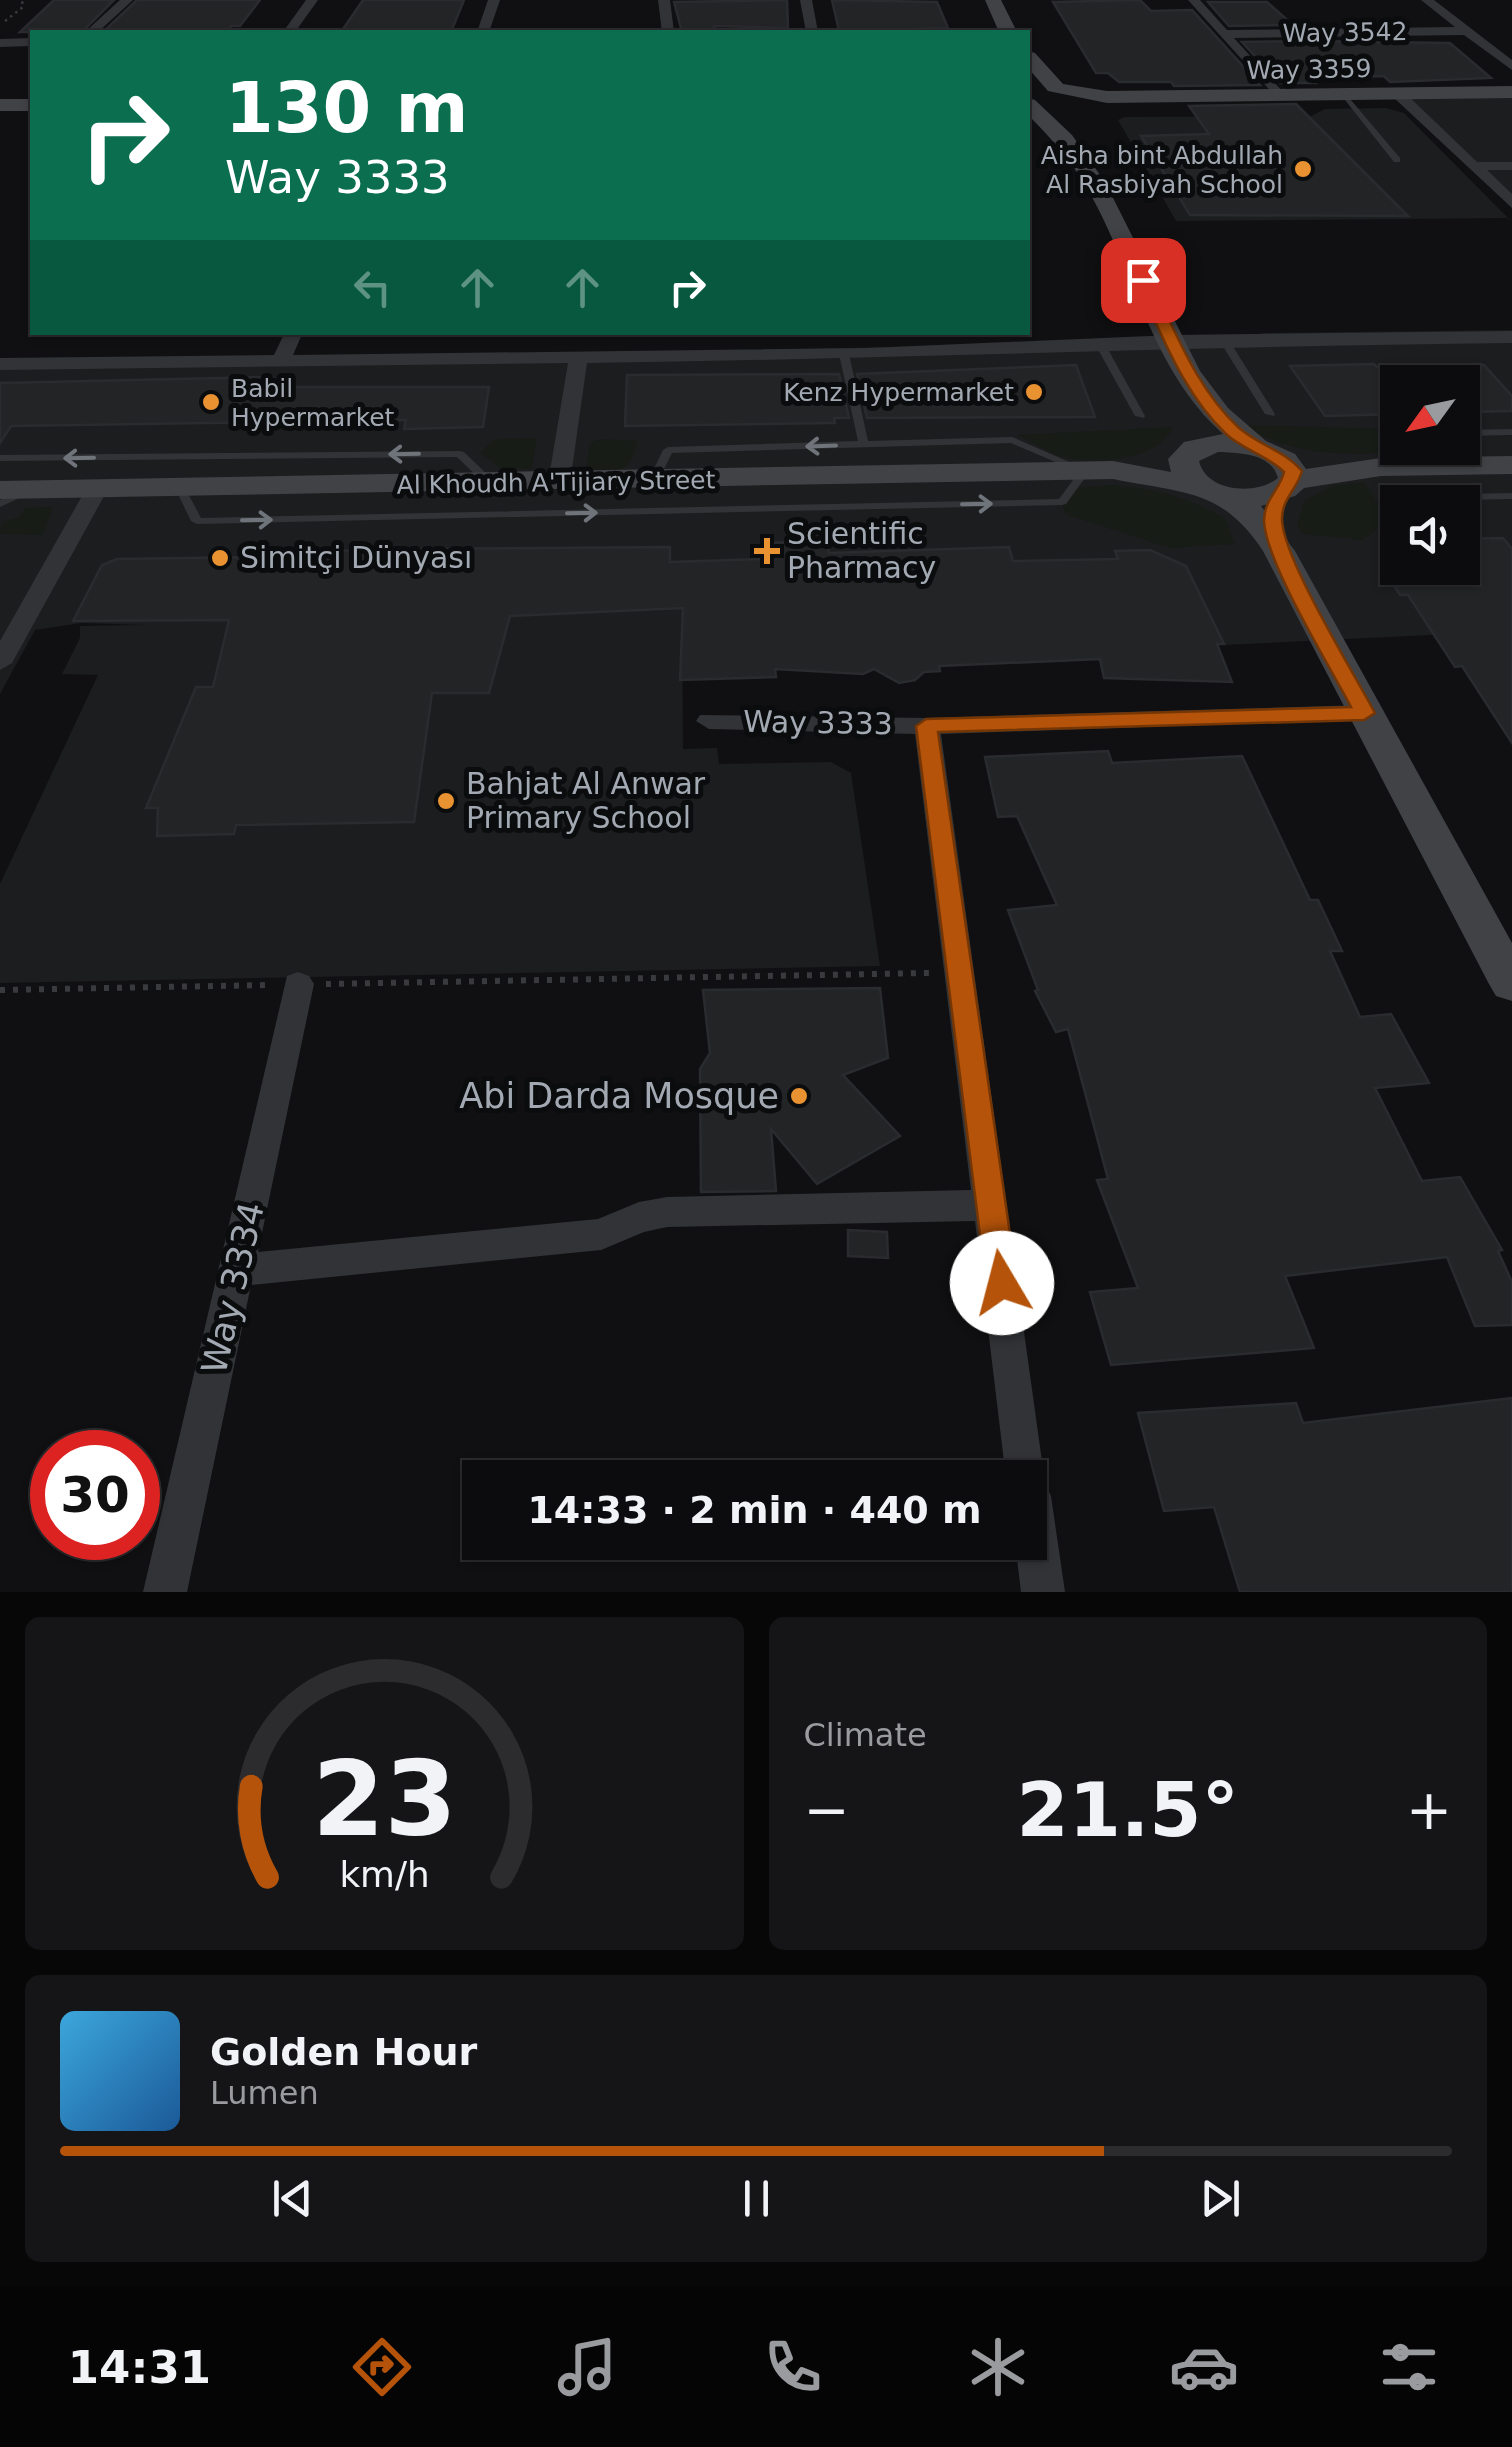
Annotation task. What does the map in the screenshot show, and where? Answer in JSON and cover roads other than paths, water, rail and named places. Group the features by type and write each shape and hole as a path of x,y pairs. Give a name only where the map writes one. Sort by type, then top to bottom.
{"street":[{"path":"93,30 127,0"},
{"path":"291,30 312,0"},
{"path":"485,30 494,0"},
{"path":"664,0 668,30"},
{"path":"806,0 812,30"},
{"path":"993,0 1007,30"},
{"path":"1194,0 1277,94"},
{"path":"1427,0 1512,66"},
{"name":"Way 3542","path":"1224,34 1466,31"},
{"path":"0,42 30,42"},
{"path":"1030,59 1063,95 1067,142"},
{"path":"1030,87 1063,95"},
{"name":"Way 3359","path":"1063,95 1512,92"},
{"path":"1397,93 1512,203"},
{"path":"1030,103 1063,95"},
{"path":"0,105 30,105"},
{"path":"1030,106 1067,142 1096,186 1201,398 1236,434 1276,469 1390,465"},
{"path":"1472,166 1512,166"},
{"path":"281,361 293,335"},
{"path":"865,335 868,354"},
{"path":"0,364 868,354 1173,341 1512,337"},
{"path":"558,483 578,358"},
{"path":"1201,398 1195,449 1182,468 1259,521 1280,551 1512,984"},
{"name":"Al Khoudh A'Tijiary Street","path":"9,495 97,489 1099,470 1237,444 1276,469"},
{"path":"1480,462 1512,465"},
{"path":"1276,469 1273,519 1280,551"},
{"name":"Al Khoudh A'Tijiary Street","path":"1099,470 1215,492 1276,469"},
{"path":"0,663 97,489"},
{"name":"Way 3333","path":"709,721 926,726 1364,713"},
{"name":"Way 3333","path":"926,726 1026,1460"},
{"name":"Way 3334","path":"165,1592 298,984"},
{"path":"238,1270 601,1234 639,1217 667,1212 991,1205"},
{"path":"1039,1560 1043,1592"}],"lane":[{"path":"1343,94 1397,160"},
{"path":"1224,340 1270,414"},
{"path":"1100,344 1140,416"},
{"path":"844,354 864,444"},
{"path":"1480,433 1512,432"},
{"path":"654,481 668,450 1012,440 1099,470"},
{"path":"0,458 460,454 490,482"},
{"path":"180,488 196,521 1062,502 1099,470"},
{"path":"1480,497 1512,496"}],"place":[{"name":"Aisha bint Abdullah Al Rasbiyah School","path":"1303,169"},
{"name":"Kenz Hypermarket","path":"1034,392"},
{"name":"Babil Hypermarket","path":"211,402"},
{"name":"Scientific Pharmacy","path":"767,551"},
{"name":"Simitçi Dünyası","path":"220,558"},
{"name":"Bahjat Al Anwar Primary School","path":"446,801"},
{"name":"Abi Darda Mosque","path":"799,1096"}]}
